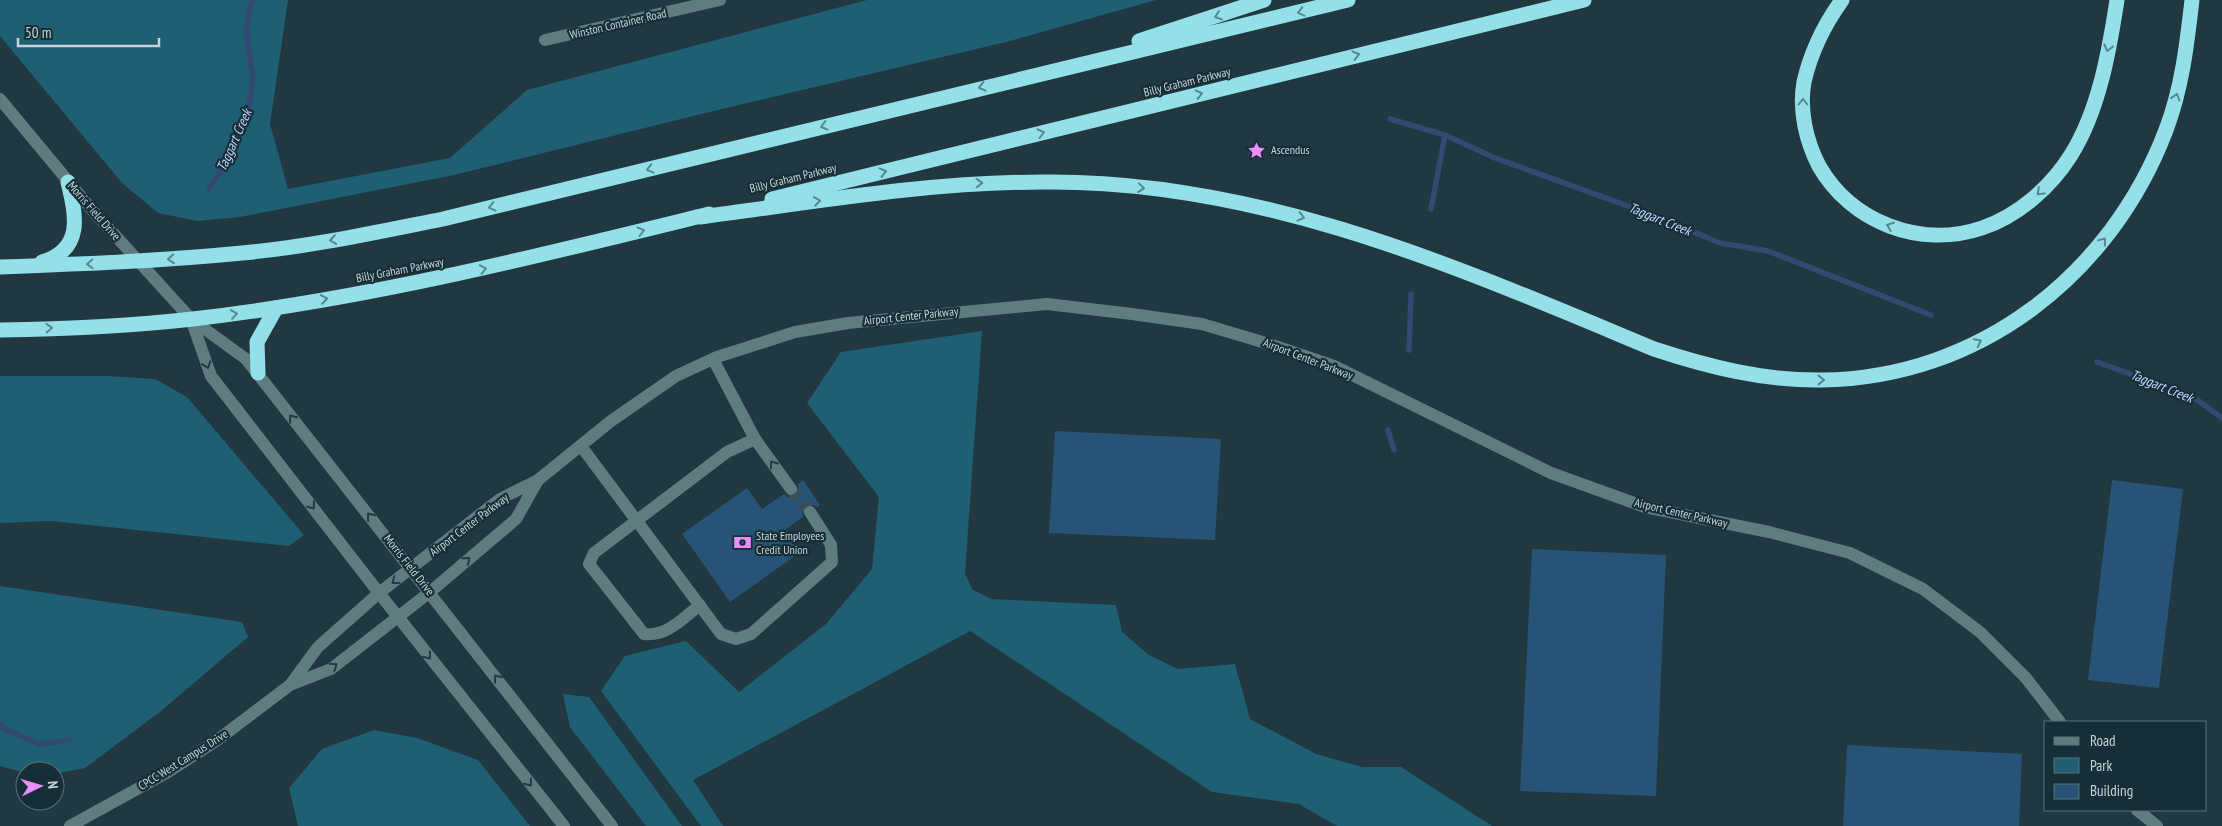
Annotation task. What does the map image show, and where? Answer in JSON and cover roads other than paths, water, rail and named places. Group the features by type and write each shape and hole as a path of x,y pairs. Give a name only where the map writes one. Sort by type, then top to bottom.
{"highway":[{"path":"1029,76 1264,0"},
{"path":"0,267 138,261 244,253 341,239 443,219 1348,0"},
{"name":"Billy Graham Parkway","path":"0,330 192,319 276,308 494,267 1584,0"},
{"path":"1842,0 1818,39 1804,83 1802,103 1805,130 1814,156 1833,186 1845,200 1867,216 1892,228 1918,234 1941,236 1982,228 2008,217 2030,201 2050,182 2070,156 2085,129 2095,101 2111,35 2117,0"},
{"path":"700,217 953,184 1046,181 1126,186 1182,193 1264,207 1330,224 1385,242 1538,301 1654,349 1696,363 1749,375 1801,380 1843,380 1892,373 1935,361 1976,344 2014,322 2068,280 2100,247 2125,212 2146,175 2166,130 2179,88 2186,54 2192,0"},
{"path":"31,266 55,258 66,249 75,232 75,210 68,182"},
{"path":"258,374 257,342 276,308"}],"street":[{"name":"Winston Container Road","path":"545,40 720,0"},
{"name":"Morris Field Drive","path":"0,99 68,182 192,319 246,358 612,826"},
{"name":"Airport Center Parkway","path":"379,593 500,498 538,480 611,421 676,376 713,359 795,332 848,323 1047,304 1202,324 1269,344 1334,366 1551,472 1645,506 1769,532 1850,553 1923,589 1980,632 2026,678 2059,721"},
{"name":"Morris Field Drive","path":"192,319 211,376 379,593 564,826"},
{"path":"713,359 754,439 791,489"},
{"path":"700,606 665,632 652,635 644,634 590,564 594,553 727,452 754,439"},
{"path":"581,446 721,634 736,639 752,634 832,562 831,545 810,512"},
{"name":"Airport Center Parkway","path":"430,592 516,519 538,480"},
{"name":"CPCC West Campus Drive","path":"70,826 168,772 216,741 290,685 331,669 430,592"},
{"name":"CPCC West Campus Drive","path":"290,685 318,647 379,593"},
{"path":"2138,811 2157,826"}],"waterway":[{"name":"Taggart Creek","path":"209,189 225,164 249,108 253,78 246,28 252,0"},
{"name":"Taggart Creek","path":"1390,119 1445,135 1495,158 1664,219 1720,243 1768,251 1931,315"},
{"path":"1431,209 1445,135"},
{"path":"1409,350 1411,294"},
{"name":"Taggart Creek","path":"2097,362 2192,396 2222,418"},
{"path":"1388,430 1394,450"},
{"path":"0,724 4,729 40,744 70,740"}],"tunnel":[{"path":"791,489 810,512"}],"place":[{"name":"Ascendus","path":"1257,150"},
{"name":"State Employees Credit Union","path":"742,543"}]}
